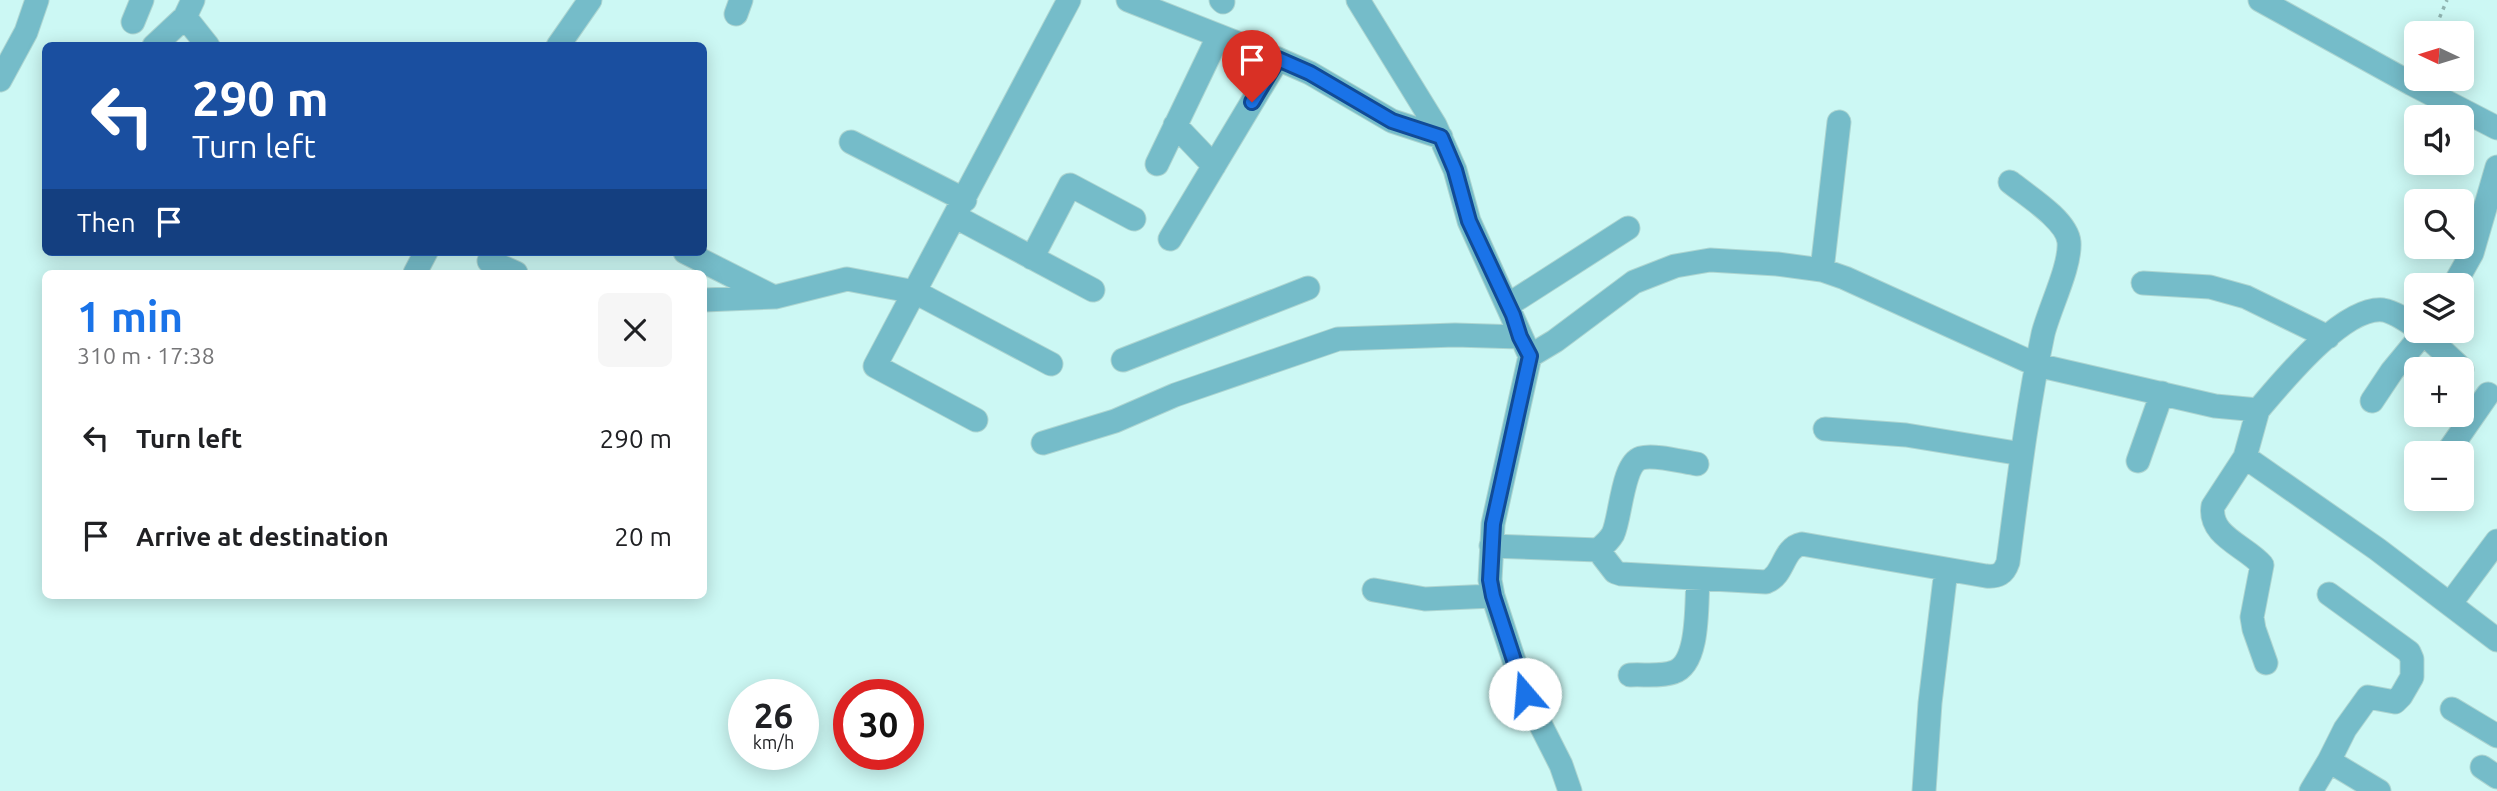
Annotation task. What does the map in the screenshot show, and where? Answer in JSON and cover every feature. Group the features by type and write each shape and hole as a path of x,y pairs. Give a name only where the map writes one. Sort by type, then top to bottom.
{"street":[{"path":"0,80 26,32 37,0"},
{"path":"133,22 142,0"},
{"path":"561,42 590,0"},
{"path":"976,420 875,366 1069,0"},
{"path":"1128,0 1310,73 1392,121 1441,137"},
{"path":"1358,0 1441,137 1455,170 1469,221 1525,346 1496,511 1490,580 1525,694 1571,790"},
{"path":"2260,0 2497,128"},
{"path":"158,42 189,8 206,42"},
{"path":"1157,164 1218,37"},
{"path":"1170,239 1278,59"},
{"path":"1822,270 1839,122"},
{"path":"1175,125 1214,166"},
{"path":"851,142 960,209 1032,258 1093,290"},
{"path":"2461,273 2472,253 2497,167"},
{"path":"1598,550 1615,572 1621,574 1698,580 1766,582 1779,573 1789,551 1795,545 1802,544 1995,577 2006,570 2037,365 2069,241 2059,221 2010,182"},
{"path":"1032,258 1070,185 1134,219"},
{"path":"1508,305 1628,228"},
{"path":"693,256 775,297"},
{"path":"1043,443 1115,421 1175,395 1338,339 1455,335 1525,346 1555,341 1634,282 1675,267 1710,260 1822,270 2037,365 2215,405 2258,410"},
{"path":"489,261 509,270"},
{"path":"707,300 775,297 847,279 915,292 1051,364"},
{"path":"2143,283 2210,288 2246,297 2328,337"},
{"path":"1123,360 1308,288"},
{"path":"2266,663 2253,629 2252,617 2262,565 2214,525 2211,515 2213,506 2245,457 2258,410 2316,346 2360,313 2383,310 2404,319"},
{"path":"2372,401 2412,343"},
{"path":"2435,343 2450,357"},
{"path":"2457,441 2492,399 2474,381"},
{"path":"2138,461 2162,393"},
{"path":"1825,429 1906,435 2022,454"},
{"path":"2245,457 2377,549 2497,640"},
{"path":"1491,546 1598,550 1614,533 1627,478 1634,463 1640,458 1651,458 1697,464"},
{"path":"2451,604 2497,541"},
{"path":"1924,791 1930,703 1946,570"},
{"path":"1630,675 1673,673 1683,667 1693,643 1698,580"},
{"path":"1374,590 1425,600 1493,596"},
{"path":"2311,791 2346,729 2368,697 2395,702 2412,677 2413,668 2409,652 2329,594"},
{"path":"2452,709 2497,736"},
{"path":"2329,761 2379,791"}],"path":[{"path":"2438,21 2447,0"}],"route":[{"path":"1252,102 1278,59 1310,73 1392,121 1441,137 1455,170 1469,221 1530,356 1493,524 1490,580 1525,694"}]}
